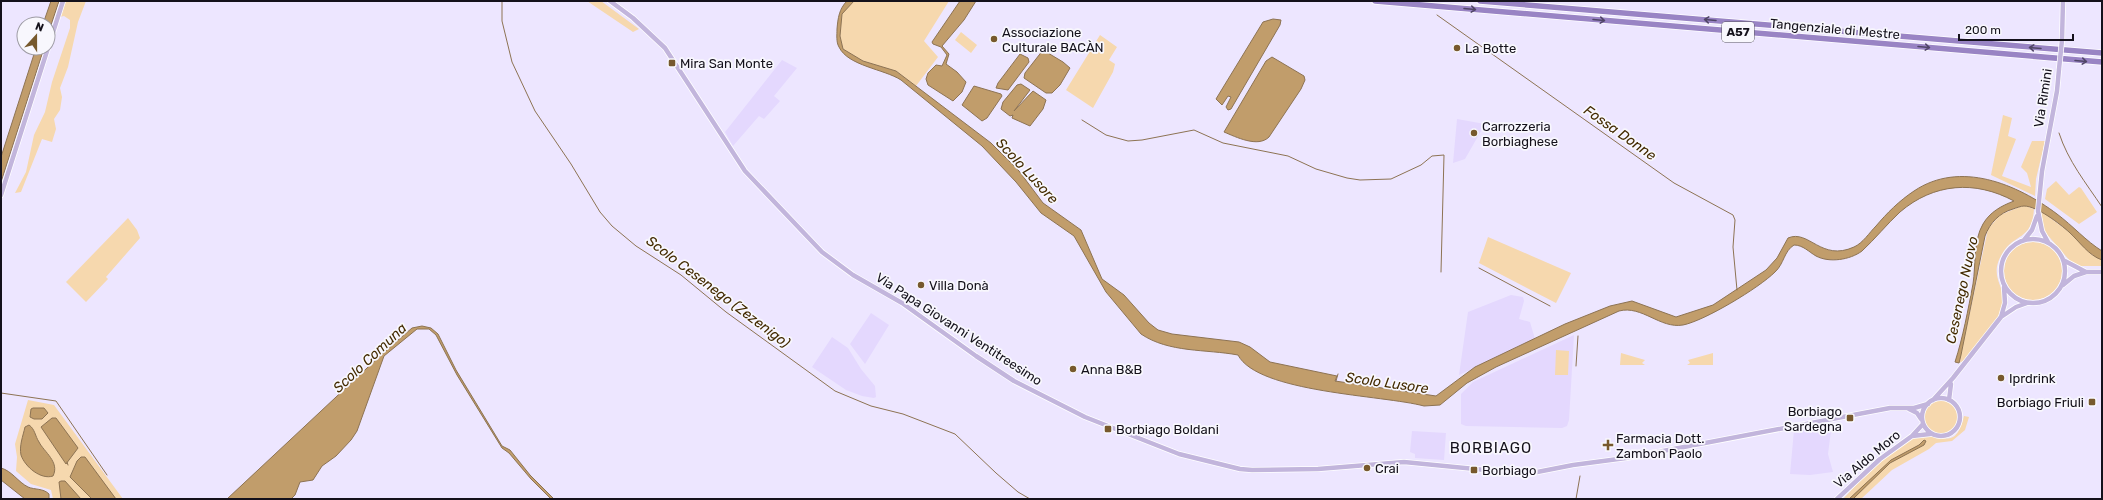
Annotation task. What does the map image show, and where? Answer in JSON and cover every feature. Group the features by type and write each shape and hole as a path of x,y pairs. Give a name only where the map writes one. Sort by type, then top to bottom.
{"highway":[{"name":"Tangenziale di Mestre","path":"1375,1 2102,62"},
{"name":"Tangenziale di Mestre","path":"1480,1 2102,53"}],"main road":[{"path":"1,196 63,1"},
{"name":"Via Papa Giovanni Ventitreesimo","path":"610,1 633,18 662,44 745,171 806,237 825,255 853,275 902,302 976,356 1031,391 1086,417 1179,454 1240,469 1252,470 1318,469 1404,462 1527,474 1572,465 1626,458 1890,408 1908,408 1928,404"},
{"name":"Via Rimini","path":"2038,212 2045,153 2054,112 2062,40 2063,1"},
{"path":"2001,317 2006,298 2001,274 2004,258 2011,248 2024,240 2032,230 2038,212"},
{"path":"2038,212 2042,231 2049,243 2057,250 2063,260 2066,274 2063,285"},
{"path":"2024,240 2037,239 2049,243"},
{"path":"2063,260 2086,272"},
{"path":"1923,422 1922,414 1928,404 1953,378 2001,317 2016,306 2046,301 2055,295 2063,285 2074,276 2086,272 2102,272"},
{"path":"2004,286 2015,298 2027,303"},
{"path":"1949,400 1953,378"},
{"path":"1908,408 1917,413 1933,434 1945,436 1951,434 1959,424 1960,412 1949,400 1939,398 1933,400"},
{"name":"Via Aldo Moro","path":"1837,499 1880,459 1912,436 1923,422"},
{"name":"Via Aldo Moro","path":"1912,436 1926,433 1933,434"}],"shaded area":[{"path":"51,1 59,1 54,16 46,16"},
{"path":"65,1 86,1 78,22 68,67 60,88 62,97 60,110 54,119 56,129 52,142 42,139 21,192 15,193 26,172 34,135 45,112 52,82 70,28 70,20 64,16 60,17"},
{"path":"587,1 601,1 639,29 633,32"},
{"path":"847,1 854,1 842,14 840,36 843,49 863,61 896,71 991,143 1019,171 1043,203 1081,230 1102,279 1124,295 1149,323 1158,330 1172,334 1239,342 1250,347 1270,362 1337,376 1335,381 1436,396 1475,367 1565,324 1610,306 1632,301 1676,317 1713,305 1766,270 1777,258 1788,238 1796,236 1803,238 1833,251 1843,251 1854,247 1863,240 1898,203 1914,191 1932,182 1950,177 1969,177 1988,180 2006,185 2024,193 2057,214 2090,243 2102,251 2102,260 2088,252 2069,232 2060,225 2035,209 2021,206 2003,213 1992,223 1985,236 1961,355 1959,363 1955,362 1963,333 1973,284 1976,245 1980,231 1983,224 1992,213 2000,207 2014,201 1999,194 1985,190 1955,188 1941,190 1913,202 1900,212 1862,251 1852,257 1839,260 1821,258 1800,246 1794,245 1788,251 1778,269 1767,279 1731,303 1704,317 1683,325 1675,325 1667,324 1635,311 1619,311 1496,367 1467,383 1440,405 1424,406 1323,391 1295,385 1270,377 1250,368 1238,355 1176,347 1152,340 1141,334 1106,292 1074,236 1041,213 1016,182 982,146 901,80 858,63 850,59 844,53 837,43 837,29 838,17"},
{"path":"854,1 949,1 924,41 938,57 916,86 896,71 863,61 843,49 840,36 842,14"},
{"path":"960,1 976,1 964,20 942,46 949,54 946,64 957,72 966,82 962,92 953,101 928,85 926,79 928,73 936,65 942,66 947,55 941,47 933,44 932,42"},
{"path":"1273,19 1281,20 1280,25 1231,109 1228,110 1226,107 1231,97 1228,96 1222,105 1216,99 1263,22"},
{"path":"961,32 977,45 971,53 955,40"},
{"path":"1100,35 1117,47 1109,60 1115,64 1113,72 1093,108 1066,90"},
{"path":"1043,50 1070,68 1060,85 1052,93 1046,93 1024,78 1025,73"},
{"path":"1020,54 1028,58 1029,62 1008,90 996,88 998,83"},
{"path":"33,56 41,56 1,182 1,157"},
{"path":"1272,57 1304,76 1305,80 1301,89 1269,137 1264,140 1253,142 1224,132 1266,61"},
{"path":"782,60 797,68 774,96 780,101 764,119 759,116 733,146 725,132"},
{"path":"1021,84 1030,90 1014,111 1033,91 1046,100 1043,109 1030,126 1012,118 1013,115 1010,116 1001,109 1003,102 1017,85"},
{"path":"974,86 1001,94 1002,96 987,118 982,121 962,105"},
{"path":"2003,115 2012,118 2008,136 2016,139 2002,176 2031,187 2027,173 2021,167 2032,141 2045,141 2036,179 2035,196 1991,175"},
{"path":"1457,119 1485,124 1465,159 1453,163"},
{"path":"2056,181 2069,195 2079,187 2081,188 2097,212 2079,224 2045,199 2047,189"},
{"path":"2022,206 2034,209 2033,219 2026,232 2007,247 1998,262 1997,274 2003,295 2002,308 1988,332 1965,360 1959,363 1988,229 2000,215"},
{"path":"2041,211 2069,232 2092,255 2102,260 2102,266 2080,266 2071,262 2044,231"},
{"path":"128,218 137,230 140,238 106,277 108,279 86,302 66,282"},
{"path":"1488,237 1571,273 1556,303 1479,263"},
{"path":"2033,242 2044,244 2057,255 2060,260 2062,271 2060,282 2049,295 2044,298 2033,300 2022,298 2009,287 2006,282 2004,271 2006,260 2017,247 2022,244"},
{"path":"1511,295 1523,297 1524,301 1519,319 1530,322 1535,339 1459,375 1468,312"},
{"path":"871,313 889,325 865,364 850,344"},
{"path":"422,326 431,328 438,334 456,370 502,446 510,450 530,475 554,499 551,499 531,479 509,453 502,448 457,375 436,335 429,329 417,329 384,356 357,431 336,456 322,466 313,480 300,482 295,495 291,499 227,499 382,354 412,328"},
{"path":"1574,335 1569,420 1567,426 1562,428 1466,426 1461,424 1461,394 1473,382"},
{"path":"832,337 848,348 861,369 875,386 876,397 862,396 846,390 812,367"},
{"path":"1556,350 1569,351 1568,375 1555,375"},
{"path":"1621,353 1645,360 1642,363 1645,365 1620,365"},
{"path":"1713,353 1713,365 1687,365 1690,363 1688,360"},
{"path":"28,400 54,405 123,499 53,499 51,490 31,484 16,471 17,457 15,444"},
{"path":"1944,400 1951,402 1956,407 1958,417 1956,427 1951,432 1938,434 1931,432 1926,427 1924,414 1926,407 1931,402"},
{"path":"44,408 48,413 42,419 34,419 30,417 31,409"},
{"path":"1964,416 1969,417 1965,430 1952,441 1936,443 1929,449 1892,470 1861,499 1843,499 1878,463 1899,446 1918,436 1925,435 1951,438 1956,435"},
{"path":"52,418 56,418 78,448 66,464 41,427"},
{"path":"1832,423 1828,454 1833,472 1810,475 1790,474 1794,430"},
{"path":"29,425 33,428 41,446 53,462 55,471 53,476 48,477 34,472 23,460 21,455 21,445 25,427"},
{"path":"1412,431 1446,433 1444,460 1415,458 1415,454 1410,452"},
{"path":"1924,440 1926,441 1924,445 1890,463 1853,499 1849,499 1891,460 1919,445"},
{"path":"81,457 85,457 116,499 92,499 70,477 77,461"},
{"path":"1,468 5,469 28,487 47,492 49,494 49,499 25,499 1,480"},
{"path":"65,481 81,499 61,499 59,482"}],"waterway":[{"name":"Scolo Cesenego (Zezenigo)","path":"502,1 502,21 512,62 535,111 571,164 600,212 612,226 636,246 681,275 726,312 835,391 871,406 903,414 955,434 996,473 1018,492 1030,499"},
{"path":"1974,1 2037,1"},
{"name":"Fossa Donne","path":"1437,15 1674,183 1733,215 1735,220 1733,247 1737,290"},
{"path":"1082,120 1106,135 1128,141 1142,140 1194,130 1223,143 1288,156 1316,169 1347,178 1360,180 1391,179 1421,165 1432,156 1444,155 1441,272"},
{"path":"2059,133 2072,162 2102,207"},
{"path":"1479,268 1550,306"},
{"path":"1576,366 1578,336"},
{"path":"1336,381 1338,374"},
{"name":"Scolo Comuna","path":"1,393 56,401 107,475"},
{"path":"1576,499 1580,476"}],"place":[{"name":"Associazione Culturale BACÀN","path":"994,39"},
{"name":"La Botte","path":"1457,48"},
{"name":"Mira San Monte","path":"672,63"},
{"name":"Carrozzeria Borbiaghese","path":"1474,133"},
{"name":"Villa Donà","path":"921,285"},
{"name":"Anna B&B","path":"1073,369"},
{"name":"Iprdrink","path":"2001,378"},
{"name":"Borbiago Friuli","path":"2092,402"},
{"name":"Borbiago Sardegna","path":"1850,418"},
{"name":"Borbiago Boldani","path":"1108,429"},
{"name":"Farmacia Dott. Zambon Paolo","path":"1608,445"},
{"name":"Crai","path":"1367,468"},
{"name":"Borbiago","path":"1474,470"}],"district":[{"name":"BORBIAGO","path":"1491,448"}],"water label":[{"name":"Scolo Lusore","path":"1027,171"},
{"name":"Cesenego Nuovo","path":"1962,290"},
{"name":"Scolo Lusore","path":"1387,383"}]}
